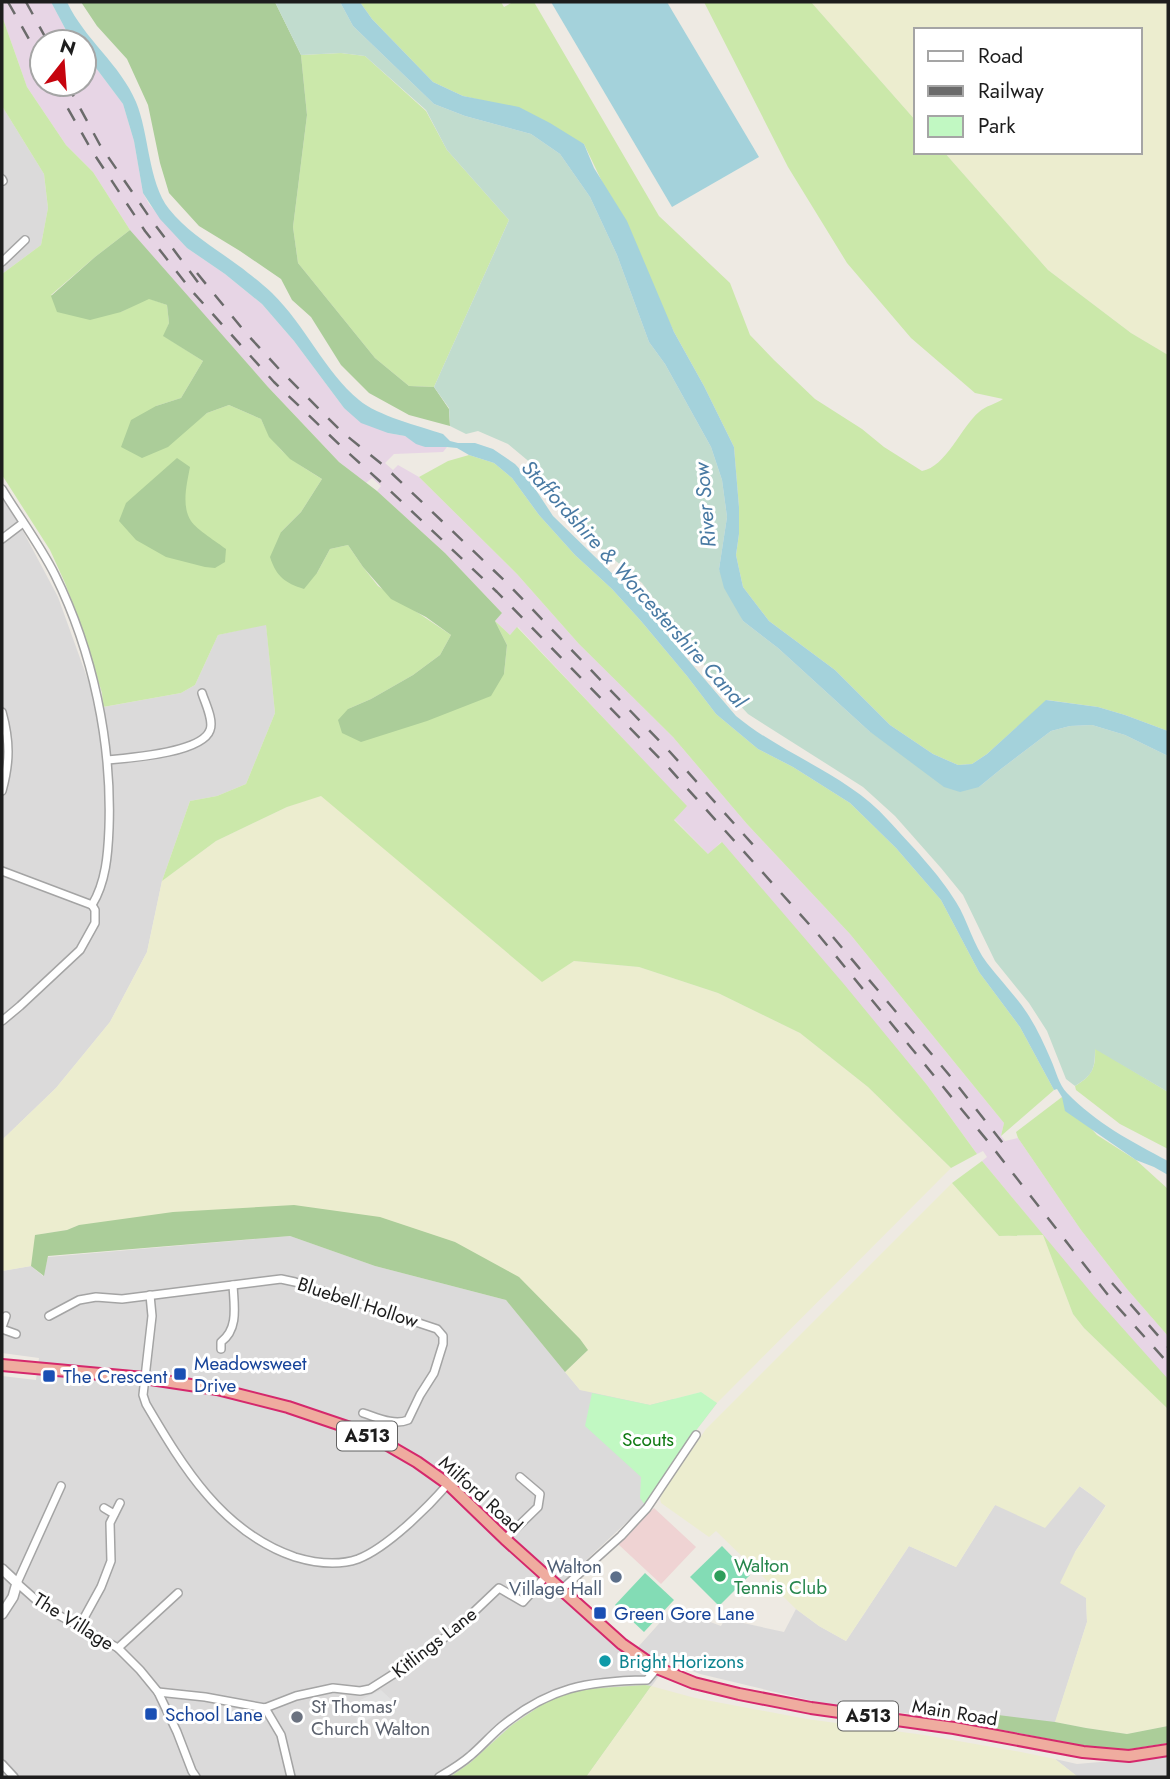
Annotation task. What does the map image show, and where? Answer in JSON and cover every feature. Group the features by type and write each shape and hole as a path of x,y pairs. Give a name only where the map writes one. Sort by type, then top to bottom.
{"highway":[{"name":"Milford Road","path":"2,1365 144,1378 217,1389 288,1407 350,1428 396,1450 448,1484 622,1644 657,1668"},
{"name":"Main Road","path":"657,1668 694,1683 739,1694 841,1713 954,1728 1083,1752 1129,1756 1168,1750"}],"street":[{"path":"2,262 25,240"},
{"path":"2,489 54,574 74,618 94,686 105,737 110,792 105,871 98,896 92,905"},
{"path":"2,539 23,523"},
{"path":"108,760 154,755 194,745 210,731 211,722 202,693"},
{"path":"2,712 9,749 2,791"},
{"path":"2,871 92,905 96,916 80,950 2,1021"},
{"name":"Bluebell Hollow","path":"49,1316 55,1308 96,1297 122,1299 281,1279 437,1329 443,1336 443,1344 436,1366 408,1420 393,1421 367,1414 374,1403"},
{"path":"218,1343 227,1338 235,1314 233,1285"},
{"path":"150,1295 152,1316 143,1395 146,1404 197,1485 232,1521 263,1543 309,1561 337,1563 358,1559 381,1547 434,1501 448,1484"},
{"path":"6,1316 2,1328 16,1334"},
{"path":"561,1590 648,1508 696,1435"},
{"path":"505,1539 538,1507 540,1494 520,1477"},
{"path":"2,1614 13,1597 61,1486"},
{"path":"79,1626 101,1587 111,1561 110,1523 120,1503"},
{"path":"104,1508 114,1514"},
{"path":"2,1569 17,1583"},
{"name":"Kitlings Lane","path":"265,1708 296,1696 333,1688 360,1691 370,1689 422,1656 460,1626 499,1588 523,1602 546,1576"},
{"name":"The Village","path":"17,1583 44,1607 118,1648 141,1670 158,1692 196,1777"},
{"path":"118,1648 178,1593"},
{"path":"439,1777 468,1758 501,1727 549,1695 573,1686 595,1682 648,1680 657,1668"},
{"path":"158,1692 265,1708 281,1735 291,1777"},
{"path":"2,1764 14,1777"}],"shaded area":[{"path":"2,2 51,2 65,28 28,28 28,88 27,87 2,16"},
{"path":"98,71 123,104 134,141 143,193 149,204 187,248 262,304 294,341 344,408 388,433 405,436 425,447 447,447 443,452 394,454 385,463 393,470 398,465 419,477 517,574 579,644 673,737 747,824 850,934 1004,1123 1001,1136 1005,1141 1018,1138 1081,1230 1168,1336 1168,1409 1043,1235 982,1161 987,1157 983,1151 977,1154 927,1085 721,842 709,855 674,819 686,806 518,627 510,635 495,621 502,613 445,553 377,491 381,486 372,478 366,483 339,462 268,387 130,230 93,172 66,145 34,98 98,98"},
{"path":"2,106 44,174 48,208 41,245 2,274"},
{"path":"2,496 58,597 98,708 181,693 195,685 218,635 266,624 275,713 246,784 217,796 190,801 162,881 147,952 110,1022 56,1088 2,1140"},
{"path":"290,1236 375,1266 506,1300 580,1390 717,1403 668,1467 643,1507 553,1591 630,1656 673,1608 721,1626 725,1619 784,1632 796,1609 846,1641 909,1546 956,1567 995,1505 1079,1486 1106,1505 1075,1552 1086,1598 1087,1622 1050,1739 938,1717 825,1704 700,1674 669,1662 586,1777 2,1777 2,1376 36,1380 39,1358 2,1353 2,1271 31,1266 43,1276 48,1257"},
{"path":"654,1508 696,1547 661,1584 618,1544"},
{"path":"381,1690 394,1702 357,1727 356,1702"},
{"path":"1168,1756 1168,1777 1078,1777 1055,1759 1077,1764"}],"green space":[{"path":"81,2 275,2 301,55 307,115 293,227 298,263 375,358 409,386 434,387 449,409 450,426 409,415 369,393 341,365 311,317 292,300 281,279 199,226 169,193 148,105 127,59 97,26"},
{"path":"275,2 340,2 353,26 434,104 465,116 531,134 560,154 590,197 617,255 649,342 665,364 711,447 722,480 727,517 719,569 743,621 778,648 869,731 979,787 1051,731 1070,726 1092,725 1125,735 1168,756 1168,1092 1095,1049 1089,1075 1075,1086 1066,1079 1047,1031 1029,1003 995,961 963,895 895,816 863,787 748,714 711,674 642,583 579,530 553,498 532,464 508,444 478,431 466,434 450,426 449,408 434,387 509,220 447,150 426,110 365,56 341,53 301,55"},
{"path":"360,2 501,2 504,7 513,2 534,2 659,216 730,283 750,335 815,399 922,471 931,468 946,455 979,412 1003,399 975,393 911,338 847,263 788,167 704,2 811,2 914,119 914,154 946,154 1048,270 1131,333 1168,355 1168,731 1098,707 1047,700 987,754 972,764 958,765 933,754 890,725 835,670 769,621 743,587 736,555 739,507 734,447 674,332 584,144 489,102 463,96 433,82 372,19"},
{"path":"811,2 1168,2 1168,355 1131,333 1048,270 946,154 1142,154 1142,28 914,28 914,119"},
{"path":"2,16 28,88 28,98 34,98 66,145 93,172 130,230 51,295 121,312 148,298 167,305 169,323 164,336 203,361 181,398 156,406 188,428 207,413 229,405 261,419 279,447 294,461 322,479 301,512 281,532 317,573 330,549 348,545 378,586 451,635 440,655 413,675 348,709 504,674 507,645 495,621 510,635 517,627 687,806 674,820 708,854 722,842 927,1085 977,1154 951,1168 868,1087 800,1033 718,993 639,967 574,961 542,982 321,796 287,807 216,841 162,881 190,801 217,796 246,784 275,713 266,625 218,635 195,685 181,693 103,707 102,693 83,631 65,583 50,550 2,475 2,274 41,245 48,208 44,174 2,106"},
{"path":"341,53 365,56 426,111 447,150 509,220 434,387 409,386 375,358 298,263 293,227 307,115 301,55"},
{"path":"130,230 268,387 339,462 377,491 445,553 502,613 495,621 507,645 504,674 491,696 427,721 361,742 342,733 338,720 348,709 413,675 440,655 451,635 426,617 391,599 348,545 330,549 317,573 304,589 278,574 270,557 281,532 301,512 322,479 290,459 269,437 261,419 229,405 207,413 168,447 142,458 121,447 131,420 156,406 181,398 203,361 163,336 169,323 167,305 149,299 121,312 90,320 57,312 51,296"},
{"path":"469,455 494,463 512,478 539,515 575,555 612,589 641,621 716,714 758,749 793,767 850,803 896,848 941,900 979,972 1020,1027 1054,1090 1001,1136 1004,1123 850,934 747,824 673,737 579,644 517,574 419,477 448,461"},
{"path":"177,458 190,467 185,502 191,521 226,549 225,562 215,568 166,557 136,540 119,521 126,503"},
{"path":"321,795 541,981 574,961 639,967 718,993 800,1033 868,1087 951,1168 717,1403 701,1392 650,1405 580,1390 565,1372 587,1351 455,1242 79,1225 67,1230 36,1235 31,1266 2,1271 2,1140 56,1088 110,1022 147,952 162,881 216,841 287,807"},
{"path":"1095,1048 1168,1092 1168,1149 1120,1124 1076,1090 1075,1086 1092,1071"},
{"path":"1062,1097 1097,1135 1136,1160 1168,1189 1168,1336 1081,1230 1018,1138 1016,1132"},
{"path":"982,1161 1094,1296 1168,1379 1168,1409 1084,1328 1073,1314 1043,1235 999,1236 952,1183"},
{"path":"952,1183 999,1236 1043,1235 1073,1314 1084,1328 1168,1409 1168,1726 1127,1734 1055,1722 1087,1622 1086,1598 1060,1583 1075,1552 1106,1506 1080,1486 1045,1528 995,1505 956,1567 909,1546 846,1641 796,1609 716,1531 709,1537 661,1503 663,1492 706,1429"},
{"path":"294,1205 380,1217 455,1242 519,1277 588,1350 565,1372 506,1300 375,1266 290,1236 48,1256 44,1276 31,1266 35,1235 67,1230 79,1225 173,1212"},
{"name":"Scouts","path":"701,1392 717,1403 678,1454 645,1505 640,1498 641,1477 585,1426 592,1393 650,1405"},
{"name":"Walton Tennis Club","path":"722,1546 750,1575 719,1606 690,1577"},
{"path":"645,1573 674,1600 644,1632 615,1605"},
{"path":"651,1686 695,1698 807,1719 924,1735 1055,1759 1078,1777 586,1777"},
{"path":"651,1686 586,1777 450,1777 470,1763 512,1725 552,1698 586,1689"},
{"path":"998,1715 1127,1734 1168,1726 1168,1743 1124,1750 1090,1747 988,1727"}],"water":[{"path":"51,2 67,2 83,28 65,28"},
{"path":"340,2 360,2 372,19 433,82 463,96 519,107 584,144 594,168 627,221 674,332 734,447 739,507 736,555 743,587 769,621 835,670 890,725 933,754 958,765 972,764 987,754 1046,700 1098,707 1168,731 1168,756 1125,735 1092,725 1070,726 1051,731 979,787 960,792 944,787 869,731 778,648 743,621 724,588 719,569 727,517 722,480 711,447 665,364 649,342 617,255 590,197 560,154 531,134 465,116 434,104 353,26"},
{"path":"551,2 667,2 759,157 672,207"},
{"path":"98,47 121,76 136,102 157,185 162,198 176,218 272,293 295,319 336,376 367,406 388,416 443,434 450,441 475,443 493,449 515,464 528,478 553,516 627,588 736,716 872,804 915,849 949,892 982,956 1034,1024 1064,1090 1102,1123 1168,1161 1168,1175 1136,1160 1065,1111 1062,1097 1057,1089 1054,1090 1020,1027 979,972 941,900 896,848 850,803 793,767 758,749 716,714 641,621 612,589 575,555 539,515 512,478 494,463 457,448 425,447 405,436 361,423 344,408 294,341 262,304 187,248 160,219 143,193 134,141 123,104 98,71"}],"railway":[{"path":"8,2 28,37"},
{"path":"26,2 40,28"},
{"path":"62,98 92,151 145,231 191,290 274,382 497,592 668,767 817,933 990,1144 1115,1304 1168,1363"},
{"path":"75,98 100,145 200,285"},
{"path":"197,273 279,369 342,432 383,465 507,583 670,752 755,847"},
{"path":"833,937 1009,1151"},
{"path":"1112,1283 1168,1347"}],"place":[{"name":"Meadowsweet Drive","path":"180,1374"},
{"name":"The Crescent","path":"49,1376"},
{"name":"Walton Tennis Club","path":"720,1576"},
{"name":"Walton Village Hall","path":"616,1577"},
{"name":"Green Gore Lane","path":"600,1613"},
{"name":"Bright Horizons","path":"605,1661"},
{"name":"School Lane","path":"151,1714"},
{"name":"St Thomas' Church Walton","path":"297,1717"}],"water label":[{"name":"River Sow","path":"705,505"},
{"name":"Staffordshire & Worcestershire Canal","path":"634,584"}]}
